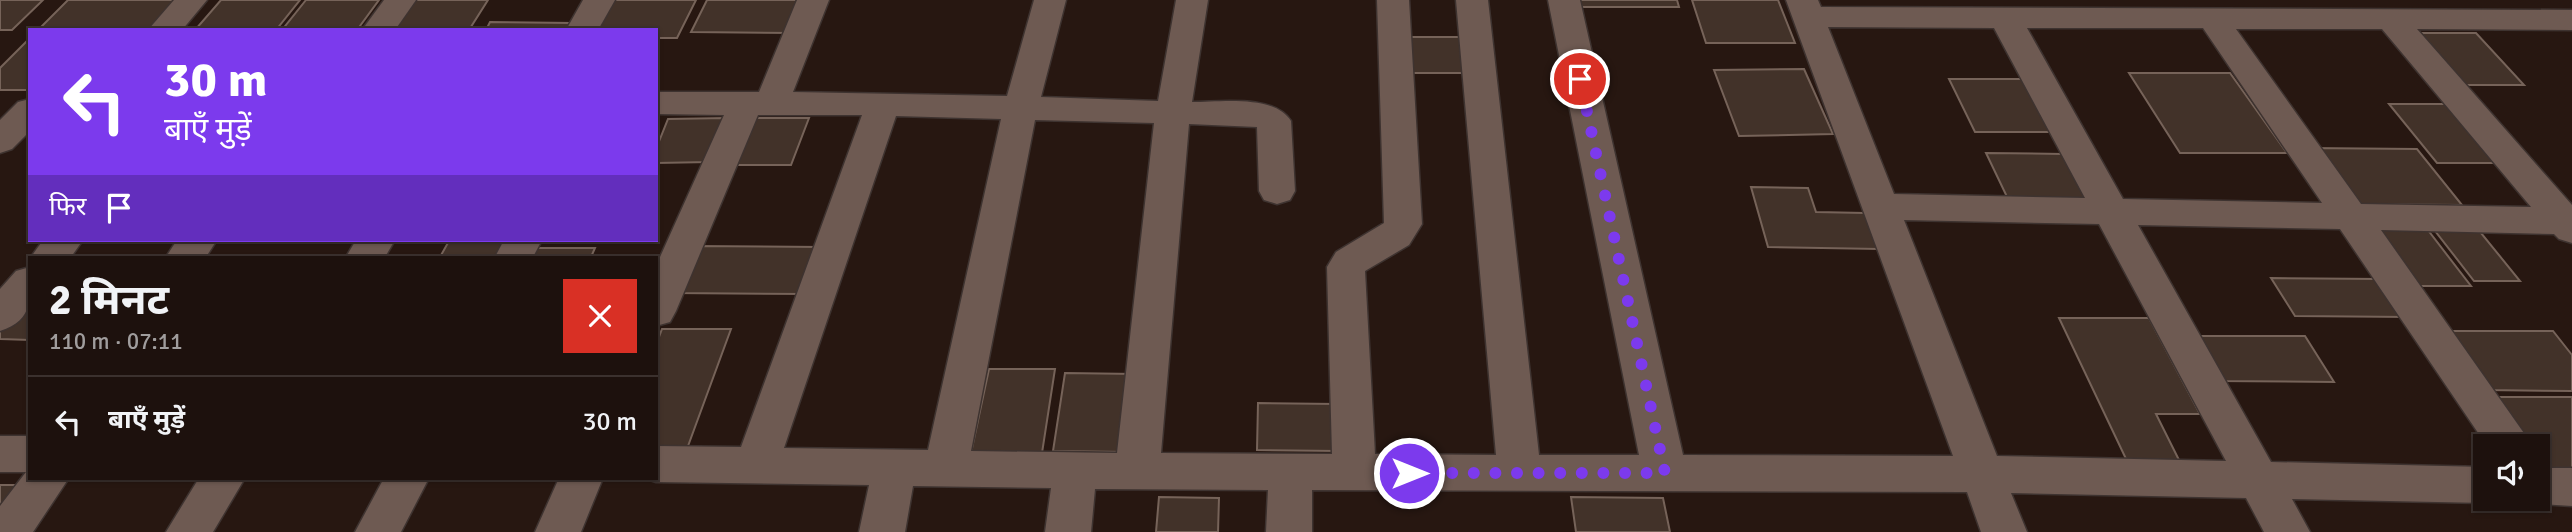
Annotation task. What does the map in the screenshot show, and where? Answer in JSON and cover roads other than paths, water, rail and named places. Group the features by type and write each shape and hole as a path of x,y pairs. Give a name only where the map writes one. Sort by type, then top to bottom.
{"street":[{"path":"166,28 191,0"},
{"path":"379,28 400,0"},
{"path":"583,28 599,0"},
{"path":"658,307 813,0"},
{"path":"946,468 1020,110 1051,0"},
{"path":"1137,472 1173,112 1192,0"},
{"path":"1354,472 1346,267 1396,235 1403,224 1393,0"},
{"path":"1472,0 1519,473"},
{"path":"1563,0 1665,473"},
{"path":"2004,532 1806,8 2005,18 2389,19 2568,24"},
{"path":"2005,18 2287,532"},
{"path":"2212,18 2502,434"},
{"path":"2389,19 2569,224"},
{"path":"0,98 28,98"},
{"path":"658,103 883,104 1020,110 1251,114 1271,118 1275,127 1277,191"},
{"path":"756,465 883,104"},
{"path":"0,141 28,112"},
{"path":"1882,207 2348,216 2569,224"},
{"path":"51,256 62,242"},
{"path":"185,256 196,242"},
{"path":"0,316 28,283"},
{"path":"0,454 28,454"},
{"path":"658,464 1137,472 1982,474 2473,485"},
{"path":"882,532 895,467"},
{"path":"1068,532 1075,470"},
{"path":"1289,532 1290,472"},
{"path":"8,532 46,480"},
{"path":"189,532 222,480"},
{"path":"378,532 406,480"},
{"path":"558,532 580,480"}]}
